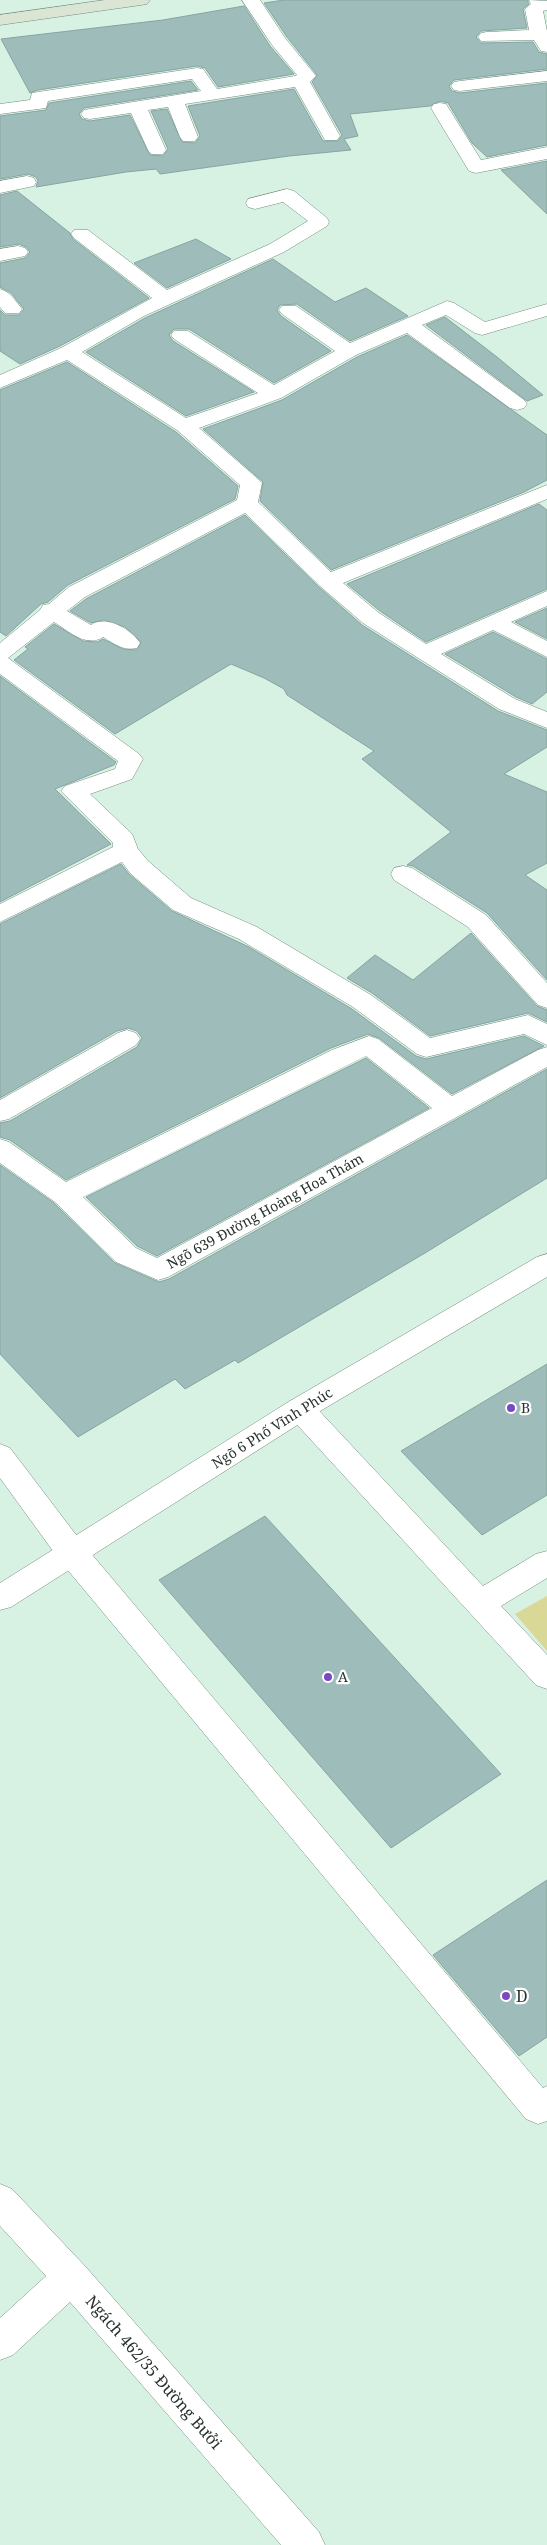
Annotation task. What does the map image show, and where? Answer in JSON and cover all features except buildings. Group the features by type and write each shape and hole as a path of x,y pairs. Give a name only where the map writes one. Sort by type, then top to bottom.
{"main road":[{"path":"0,20 141,0"}],"street":[{"path":"90,114 300,81 308,76 278,41 250,0"},
{"path":"487,37 543,41 534,9 541,6 541,1"},
{"path":"0,109 40,104 38,97 197,73 213,94"},
{"path":"460,86 547,76"},
{"path":"300,81 331,136"},
{"path":"175,101 189,137"},
{"path":"137,107 157,150"},
{"path":"440,108 476,167 547,153"},
{"path":"0,186 27,182"},
{"path":"0,382 68,352 137,312 277,248 320,222 286,195 255,203"},
{"path":"81,234 166,299"},
{"path":"184,426 274,394 349,351 447,307 482,330 547,310"},
{"path":"289,310 349,351"},
{"path":"409,325 517,404"},
{"path":"181,335 274,394"},
{"path":"0,654 51,610 77,592 246,503 251,483 184,426 68,352"},
{"path":"328,581 547,491"},
{"path":"246,503 328,581 371,618 507,704 547,721"},
{"path":"424,653 547,598"},
{"path":"51,610 90,635 103,627 129,643"},
{"path":"494,622 547,650"},
{"path":"0,663 131,758 124,774 73,791 124,840 126,850 139,867 182,904 256,938 362,1001 426,1048 537,1030 547,1007"},
{"path":"0,914 126,850"},
{"path":"403,874 477,921 547,999"},
{"path":"0,1112 127,1039"},
{"path":"64,1195 341,1056 369,1045 451,1109"},
{"name":"Ngõ 639 Đường Hoàng Hoa Thám","path":"0,1149 64,1195 126,1255 158,1270 547,1056"},
{"name":"Ngõ 6 Phố Vĩnh Phúc","path":"0,1598 300,1409 547,1264"},
{"path":"300,1409 547,1676"},
{"path":"0,1456 72,1553 538,2108 547,2102"},
{"path":"480,1603 547,1563"},
{"name":"Ngách 462/35 Đường Bưởi","path":"0,2201 71,2277 306,2545"},
{"path":"0,2342 71,2277"}],"shaded area":[{"path":"547,1596 547,1651 515,1614"}],"place":[{"name":"B","path":"511,1408"},
{"name":"A","path":"328,1677"},
{"name":"D","path":"506,1996"}]}
